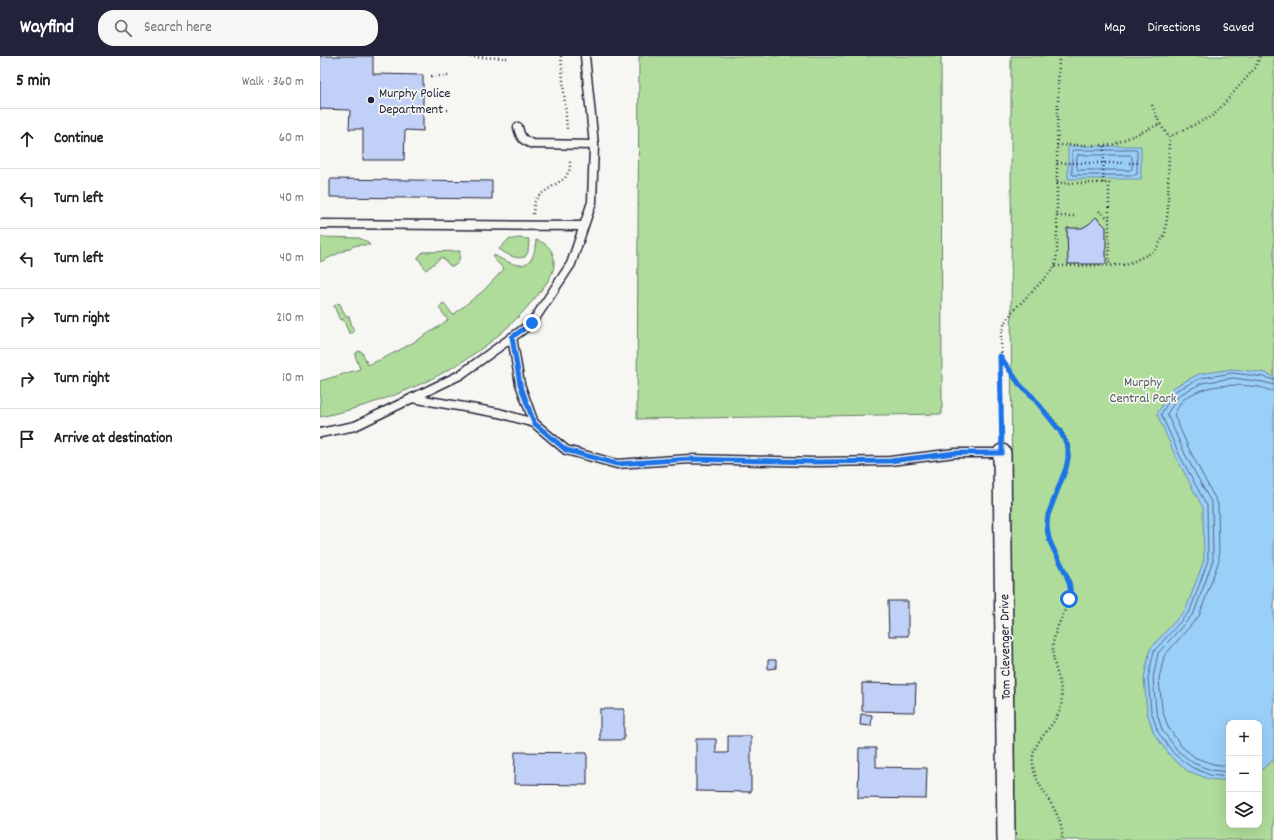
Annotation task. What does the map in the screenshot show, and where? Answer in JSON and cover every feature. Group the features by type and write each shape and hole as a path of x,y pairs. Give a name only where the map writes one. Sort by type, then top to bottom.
{"street":[{"name":"Tom Clevenger Drive","path":"1002,453 1006,840"}],"lane":[{"path":"320,433 356,426 460,375 532,323 571,264 592,202 594,145 585,56"},
{"path":"518,127 520,137 525,142 533,144 594,145"},
{"path":"320,224 584,226"},
{"path":"512,337 520,384 534,423"},
{"path":"412,398 499,413 534,423 566,450 617,464 690,459 815,462 890,461 955,453 1002,453"}],"path":[{"path":"561,56 567,129"},
{"path":"1002,453 1001,335 1005,322 1013,311 1055,266 1057,253 1059,56"},
{"path":"1169,137 1214,115 1254,68 1260,56"},
{"path":"470,57 508,58"},
{"path":"431,76 449,76"},
{"path":"1055,266 1126,265 1155,251 1164,234 1168,209 1169,137 1160,124 1152,105"},
{"path":"431,110 450,110"},
{"path":"1057,145 1112,145 1160,124"},
{"path":"1103,183 1104,145"},
{"path":"533,214 534,203 538,196 565,178 570,169 570,160"},
{"path":"1057,163 1141,163"},
{"path":"1057,183 1109,183 1109,265"},
{"path":"1099,211 1109,219"},
{"path":"1057,216 1075,216"},
{"path":"1000,356 1020,385 1032,396 1060,431 1068,447 1066,468 1050,508 1046,523 1050,544 1063,567 1070,588 1066,609 1053,644 1054,659 1062,689 1061,707 1055,720 1036,747 1033,756 1034,769 1038,782 1059,817 1062,840"}],"green space":[{"path":"639,56 941,56 942,414 637,419"},
{"name":"Murphy Central Park","path":"1011,56 1274,56 1274,840 1012,840"},
{"path":"320,237 359,238 366,241 370,245 354,246 320,262"},
{"path":"518,238 529,239 528,252 525,257 518,258 508,255 499,249 508,240"},
{"path":"536,240 544,243 552,252 554,260 552,273 535,298 514,321 491,342 438,376 409,389 350,410 320,417 320,381 360,369 355,355 357,352 362,352 368,365 429,333 448,320 439,308 442,304 444,303 453,315 483,291 504,269 494,259 494,255 510,263 523,265 528,263 532,258 535,251"},
{"path":"460,251 458,262 453,266 450,266 442,257 426,270 418,258 423,252"},
{"path":"339,303 346,317 349,316 354,332 349,333 343,319 340,320 334,306"}],"water":[{"path":"1068,146 1141,146 1141,179 1068,179"},
{"path":"1233,369 1266,373 1274,377 1274,759 1262,769 1262,720 1226,720 1226,781 1209,779 1188,771 1171,757 1154,734 1147,712 1144,678 1150,649 1186,609 1204,560 1203,508 1176,457 1157,414 1172,388 1199,374"}],"building":[{"name":"Murphy Police Department","path":"320,56 373,56 373,74 423,75 423,131 405,130 404,160 363,160 363,129 349,129 350,110 320,109"},
{"path":"330,179 492,181 492,199 330,197"},
{"path":"1096,217 1106,227 1106,264 1068,264 1067,228 1082,228"},
{"path":"888,601 908,601 908,636 889,636"},
{"path":"768,660 776,660 776,668 768,669"},
{"path":"862,683 916,684 915,712 862,711"},
{"path":"600,709 624,709 624,740 600,740"},
{"path":"861,714 872,715 871,726 860,725"},
{"path":"728,736 751,736 751,792 696,791 696,739 716,739 716,753 728,753"},
{"path":"859,748 876,748 876,767 927,768 926,799 858,798"},
{"path":"515,752 587,753 587,785 514,784"}],"place":[{"name":"Murphy Police Department","path":"371,100"}],"route":[{"path":"532,323 512,337 520,384 534,423 566,450 617,464 690,459 815,462 890,461 955,453 1002,453 1000,356 1020,385 1032,396 1050,417 1065,439 1068,447 1066,468 1046,523 1050,544 1063,567 1067,578 1070,588 1069,599"}]}
